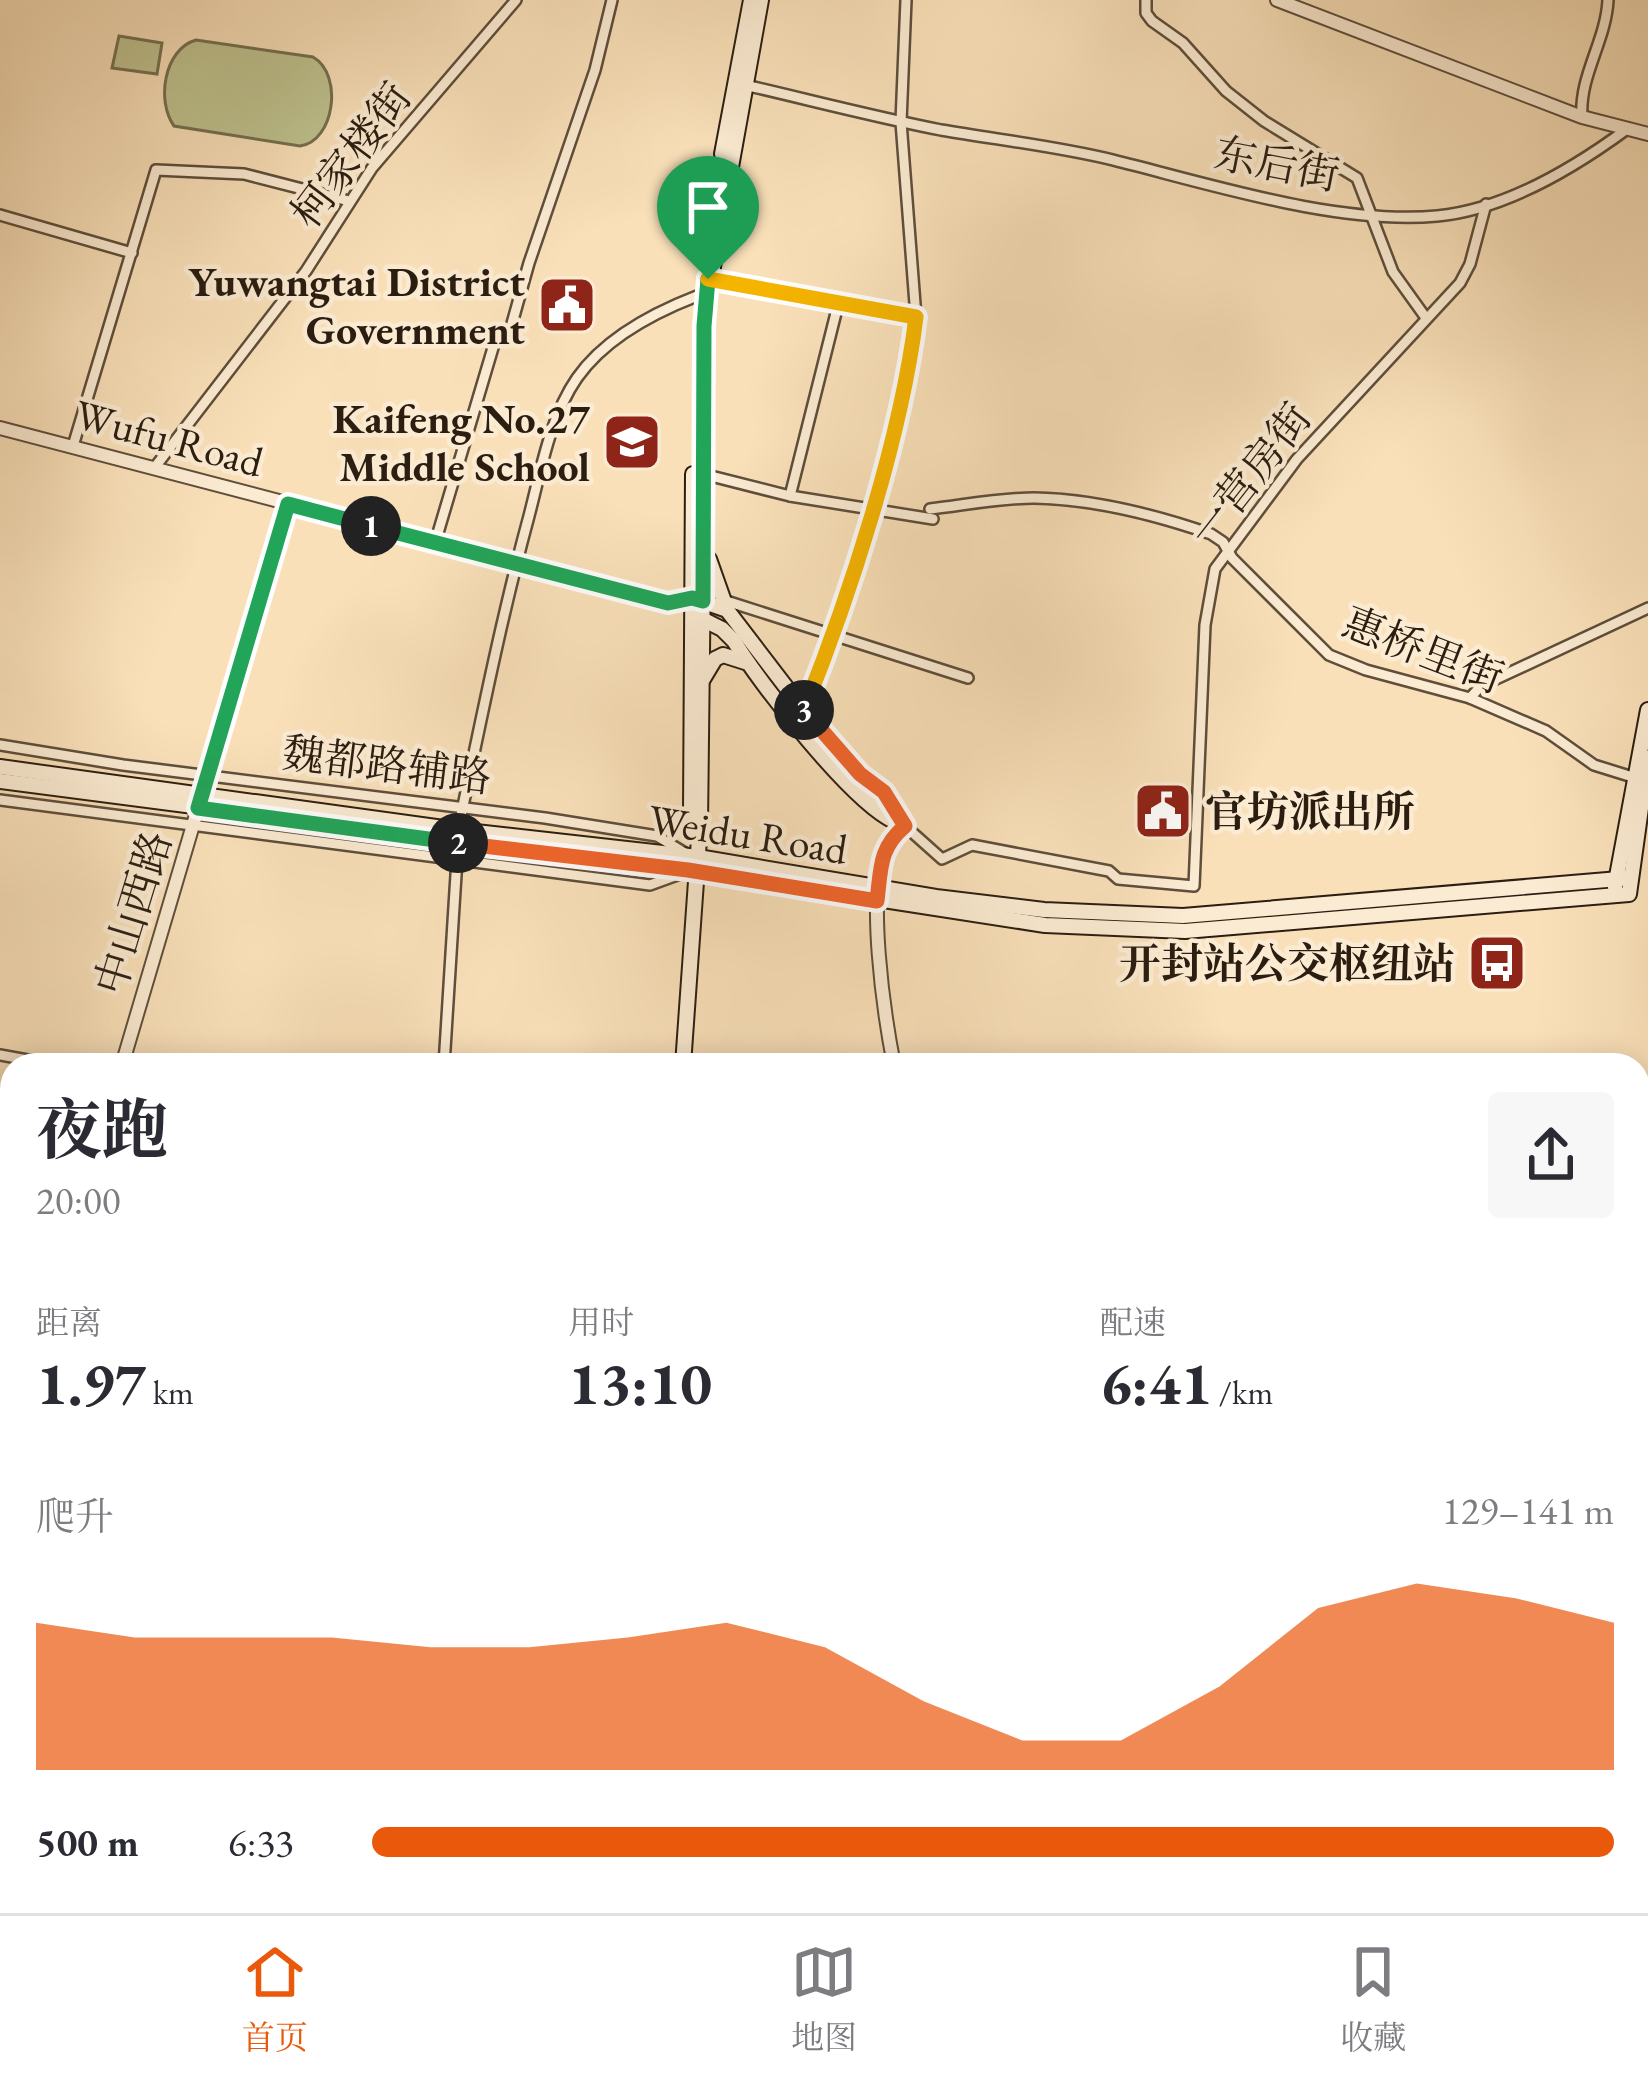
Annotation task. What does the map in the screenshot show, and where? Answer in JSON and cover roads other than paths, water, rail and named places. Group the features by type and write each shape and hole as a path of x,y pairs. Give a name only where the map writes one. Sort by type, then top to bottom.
{"main road":[{"path":"693,864 698,296 751,0"},
{"path":"680,1053 701,684 697,608 708,279 761,0"},
{"path":"702,523 724,604 801,719 866,803 902,822"},
{"path":"668,603 697,608 724,604"},
{"path":"697,608 722,629 747,663 801,719"},
{"path":"701,684 715,659 730,655 747,663"},
{"path":"1639,779 1648,710"},
{"path":"1639,779 1648,758"},
{"name":"Weidu Road","path":"0,767 200,801 693,864 1045,925 1185,931 1623,887 1639,779"},
{"name":"Weidu Road","path":"0,781 200,801"}],"street":[{"name":"柯家楼街","path":"155,467 307,271 371,169 516,0"},
{"path":"435,544 495,341 512,327 595,70 612,0"},
{"path":"801,719 871,510 912,347 915,319 901,122 906,0"},
{"path":"1145,0 1152,21 1183,43 1226,91 1264,121 1358,178 1393,272 1426,318"},
{"path":"1277,0 1582,117 1648,134"},
{"path":"1582,117 1582,91 1603,32 1608,0"},
{"name":"东后街","path":"745,85 901,122 1048,146 1276,200 1370,213 1437,216 1486,204 1558,172 1627,129"},
{"path":"73,446 156,170 244,174 349,201"},
{"name":"一营房街","path":"902,822 942,859 972,845 1109,871 1118,879 1194,886 1205,625 1212,578 1227,550 1297,459 1464,277 1486,204"},
{"path":"0,215 132,253"},
{"path":"708,279 915,319"},
{"path":"445,1053 462,808 515,566 551,434 579,376 610,343 672,305 698,296"},
{"path":"790,496 838,305"},
{"name":"Wufu Road","path":"0,428 668,603"},
{"name":"惠桥里街","path":"703,474 871,510 932,514 1030,498 1063,500 1193,528 1221,539 1329,655 1470,698 1546,731 1594,764 1639,779"},
{"name":"中山西路","path":"126,1053 288,504"},
{"path":"724,604 968,678"},
{"path":"1470,698 1480,686 1648,608"},
{"name":"魏都路辅路","path":"0,746 657,836 693,864 650,885 0,800"},
{"path":"893,1053 878,894 884,850 902,822"}],"place":[{"name":"Yuwangtai District Government","path":"567,305"},
{"name":"Kaifeng No.27 Middle School","path":"632,442"},
{"name":"官坊派出所","path":"1163,811"},
{"name":"开封站公交枢纽站","path":"1497,963"}]}
